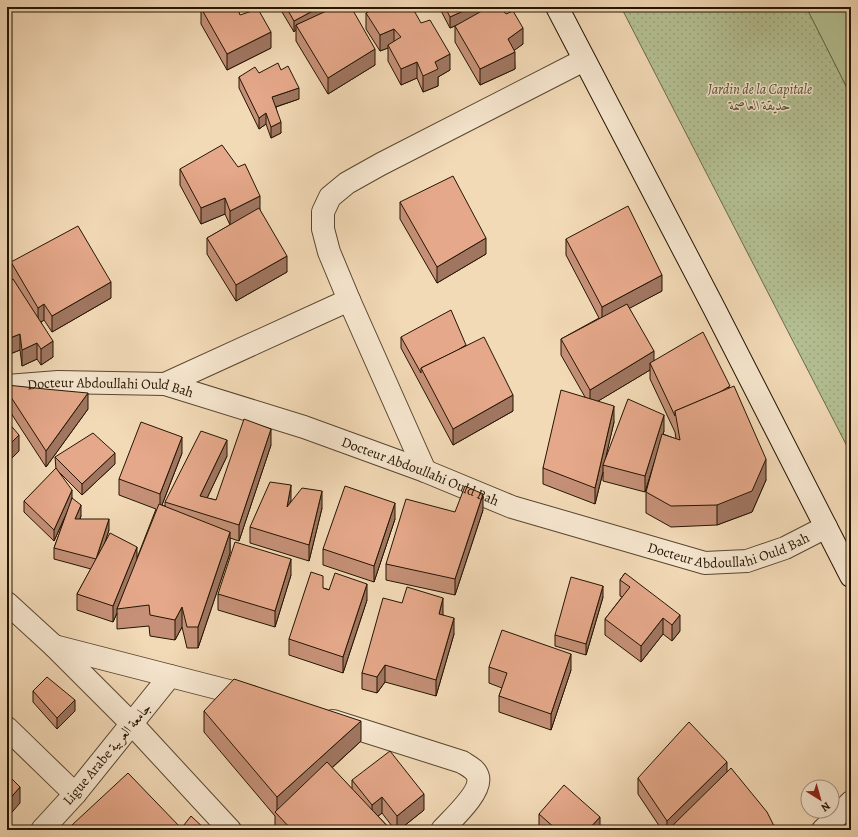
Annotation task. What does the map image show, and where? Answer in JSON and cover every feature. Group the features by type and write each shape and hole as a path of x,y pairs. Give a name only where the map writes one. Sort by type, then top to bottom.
{"street":[{"path":"557,7 718,315 851,576"},
{"path":"425,471 329,252 323,230 323,212 330,197 347,183 381,164 584,60"},
{"path":"165,384 349,300"},
{"name":"Docteur Abdoullahi Ould Bah","path":"7,386 58,382 165,384 304,427 425,471 512,507 705,563 747,562 785,548 826,527"},
{"path":"7,603 54,646 132,724 230,830"},
{"path":"54,646 268,702"},
{"name":"Ligue Arabe جامعة العربية","path":"42,830 75,794 170,676"},
{"path":"313,715 462,762 472,768 478,776 478,784 471,798 442,830"},
{"path":"7,728 75,794"},
{"path":"823,830 851,802"}],"green space":[{"name":"Jardin de la Capitale حديقة العاصمة","path":"621,7 806,7 851,96 851,454"},
{"path":"806,7 851,7 851,96"}],"building":[{"path":"237,7 240,15 258,9 271,32 227,54 201,8"},
{"path":"286,7 320,7 294,21"},
{"path":"335,7 351,7 375,49 328,78 296,25"},
{"path":"378,7 412,7 421,23 430,20 450,54 435,62 438,69 423,76 417,62 401,69 388,45 401,37 394,29 380,35 366,13"},
{"path":"445,7 472,7 450,17"},
{"path":"489,7 500,7 506,14 513,11 523,28 508,39 515,52 480,69 455,26"},
{"path":"278,63 281,70 288,66 299,88 272,97 281,122 271,127 266,113 259,118 239,77 255,67 259,73"},
{"path":"222,145 238,167 245,164 260,196 230,211 225,198 201,208 180,169"},
{"path":"453,176 486,238 437,267 400,202"},
{"path":"628,206 662,275 602,307 566,239"},
{"path":"259,208 287,256 236,285 207,238"},
{"path":"78,226 111,282 52,316 44,304 38,308 11,262"},
{"path":"13,279 53,341 41,349 37,343 22,350 20,334 10,338 7,333 7,282"},
{"path":"627,304 654,351 590,390 561,339"},
{"path":"451,310 466,345 421,368 421,373 401,337"},
{"path":"703,332 730,386 720,392 675,411 675,416 650,363"},
{"path":"484,337 513,395 453,429 421,368"},
{"path":"7,385 88,393 46,451 7,391"},
{"path":"734,386 766,459 752,491 717,505 671,506 646,492 662,434 680,440 675,411"},
{"path":"561,390 614,406 595,488 543,468"},
{"path":"628,399 664,415 645,476 603,465"},
{"path":"244,419 271,429 239,525 165,502 201,431 227,440 200,496 216,500"},
{"path":"7,421 19,435 7,447"},
{"path":"141,422 182,437 160,494 119,479"},
{"path":"93,433 115,453 82,484 55,457"},
{"path":"56,468 72,490 54,530 24,501"},
{"path":"270,482 291,485 287,507 302,488 322,491 309,545 250,527"},
{"path":"345,486 395,503 374,566 323,549"},
{"path":"465,486 483,494 455,579 386,564 406,499 455,512"},
{"path":"72,498 81,505 75,519 109,519 96,559 54,548"},
{"path":"159,504 230,532 198,627 187,627 182,607 175,620 150,615 149,605 117,609"},
{"path":"110,533 137,547 113,606 77,594"},
{"path":"235,542 291,559 275,611 218,594"},
{"path":"311,572 323,576 323,588 329,590 335,573 367,584 343,657 289,639"},
{"path":"625,573 680,615 672,625 663,618 641,646 605,619 630,587 620,580"},
{"path":"571,577 603,586 586,644 555,635"},
{"path":"407,587 443,598 439,614 454,618 436,680 385,665 377,677 362,673 383,598 402,603"},
{"path":"502,630 571,654 551,714 499,696 507,673 489,667"},
{"path":"47,677 75,700 57,718 33,691"},
{"path":"234,679 361,721 277,797 204,711"},
{"path":"689,722 727,762 667,821 638,778"},
{"path":"390,751 424,794 397,816 382,797 372,805 352,780"},
{"path":"327,762 391,830 292,830 275,812"},
{"path":"731,768 767,812 775,828 773,830 668,830"},
{"path":"128,773 181,828 180,830 77,830 72,825"},
{"path":"7,774 20,787 7,802"},
{"path":"564,785 600,817 588,830 557,830 539,814"},
{"path":"191,816 206,830 180,830"}]}
